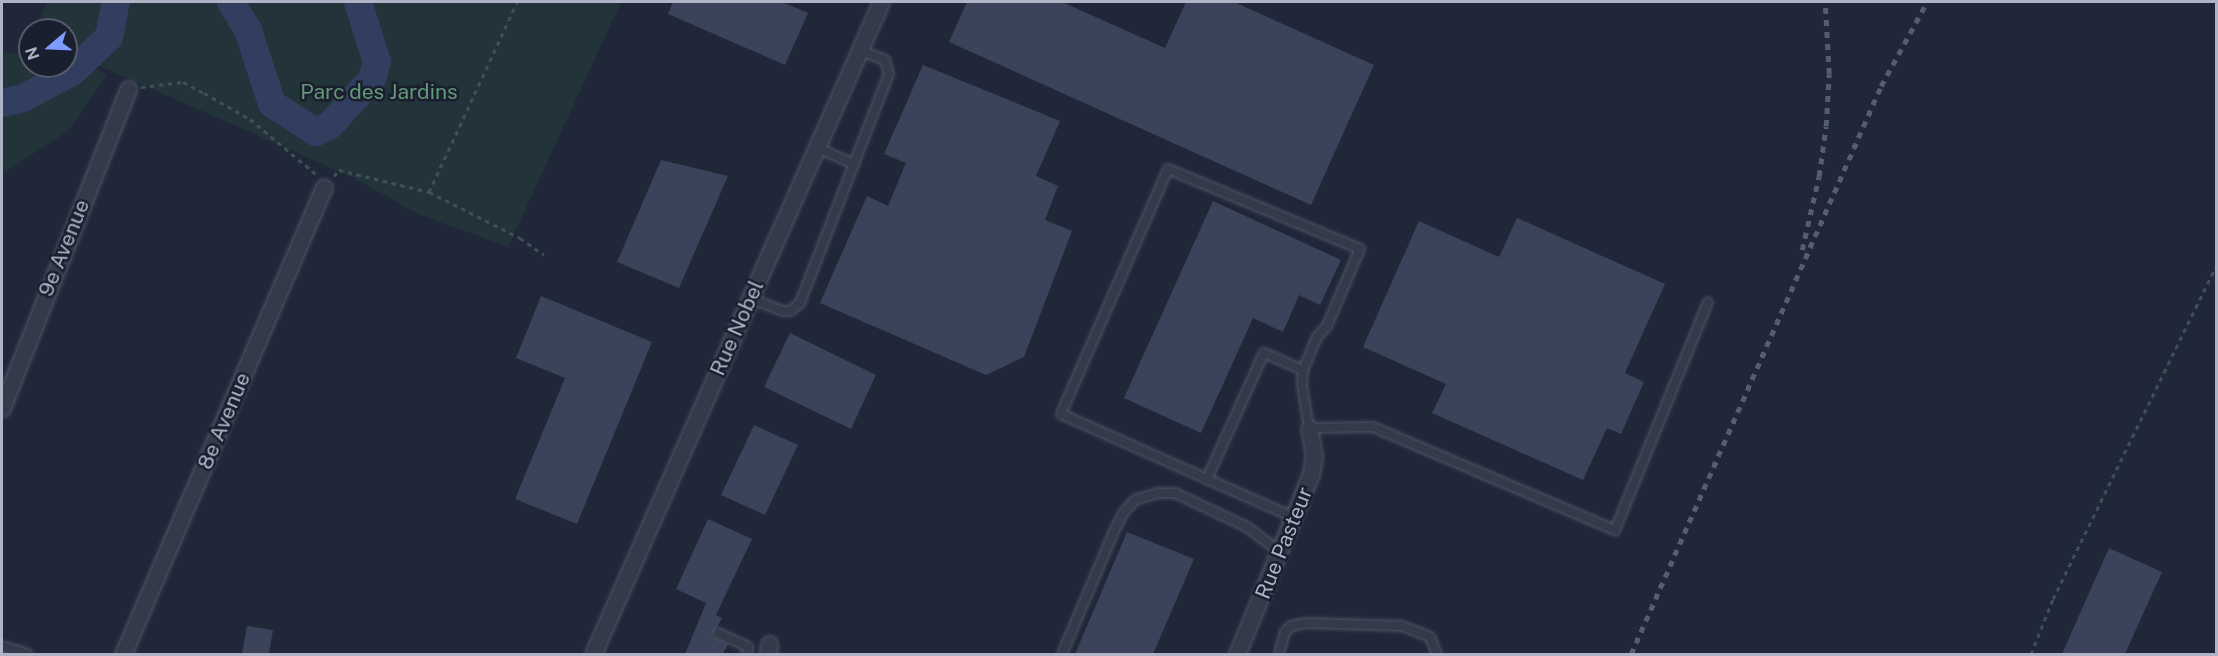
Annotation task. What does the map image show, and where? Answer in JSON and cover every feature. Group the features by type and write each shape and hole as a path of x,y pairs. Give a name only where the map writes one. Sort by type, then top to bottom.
{"street":[{"name":"Rue Nobel","path":"593,654 881,2"},
{"name":"9e Avenue","path":"2,408 128,89"},
{"name":"8e Avenue","path":"123,654 324,187"},
{"name":"Rue Pasteur","path":"1237,654 1295,518 1313,465 1309,428"}],"lane":[{"path":"750,298 783,311 796,307 890,74 885,60 860,50"},
{"path":"816,147 854,164"},
{"path":"1295,518 1061,414 1168,169 1360,249 1327,326 1317,337 1303,370 1302,385 1309,428 1373,426 1614,530 1708,302"},
{"path":"1207,479 1264,353 1303,370"},
{"path":"1062,654 1115,529 1124,512 1135,500 1158,493 1175,493 1247,527 1274,547 1282,549"},
{"path":"1279,654 1285,632 1291,626 1306,623 1402,626 1430,637 1437,654"},
{"path":"718,633 748,647 747,654"},
{"path":"2,646 28,654"}],"path":[{"path":"429,192 517,2"},
{"path":"128,89 183,82 250,120 315,172 324,187 339,170 429,192 520,238 544,255"},
{"path":"2031,654 2053,599 2217,267"}],"green space":[{"name":"Parc des Jardins","path":"47,2 621,2 508,247 418,214 354,178 78,56 78,18 40,18"},
{"path":"2,52 18,54 18,78 78,78 78,60 107,75 68,131 5,172 2,171"}],"building":[{"path":"673,2 782,2 808,13 785,65 668,14"},
{"path":"967,2 1062,2 1165,48 1186,2 1234,2 1374,65 1311,205 949,42"},
{"path":"923,65 1060,121 1036,176 1058,186 1045,220 1072,231 1024,357 986,375 820,303 867,196 888,206 906,163 884,154"},
{"path":"661,160 728,176 679,288 617,262"},
{"path":"1213,201 1341,260 1320,305 1299,295 1283,332 1253,318 1201,433 1124,398"},
{"path":"1517,218 1665,284 1625,373 1644,382 1621,434 1607,428 1583,480 1432,413 1446,384 1363,347 1419,221 1499,257"},
{"path":"541,296 652,342 577,524 515,499 565,378 516,358"},
{"path":"790,333 876,375 851,429 764,387"},
{"path":"754,425 798,445 765,515 721,495"},
{"path":"708,519 752,539 716,615 722,618 712,636 728,644 723,654 685,654 706,603 676,589"},
{"path":"1127,532 1194,559 1153,654 1075,654"},
{"path":"2109,548 2162,572 2125,654 2062,654"},
{"path":"247,626 273,630 269,654 242,654"}],"waterway":[{"path":"2,103 23,98 72,72 109,37 116,2"},
{"path":"231,2 248,30 272,104 316,132 330,125 372,79 377,62 358,2"}],"railway":[{"path":"1802,250 1819,176 1826,126 1829,74 1825,2"},
{"path":"1631,654 1881,86 1927,2"}]}
